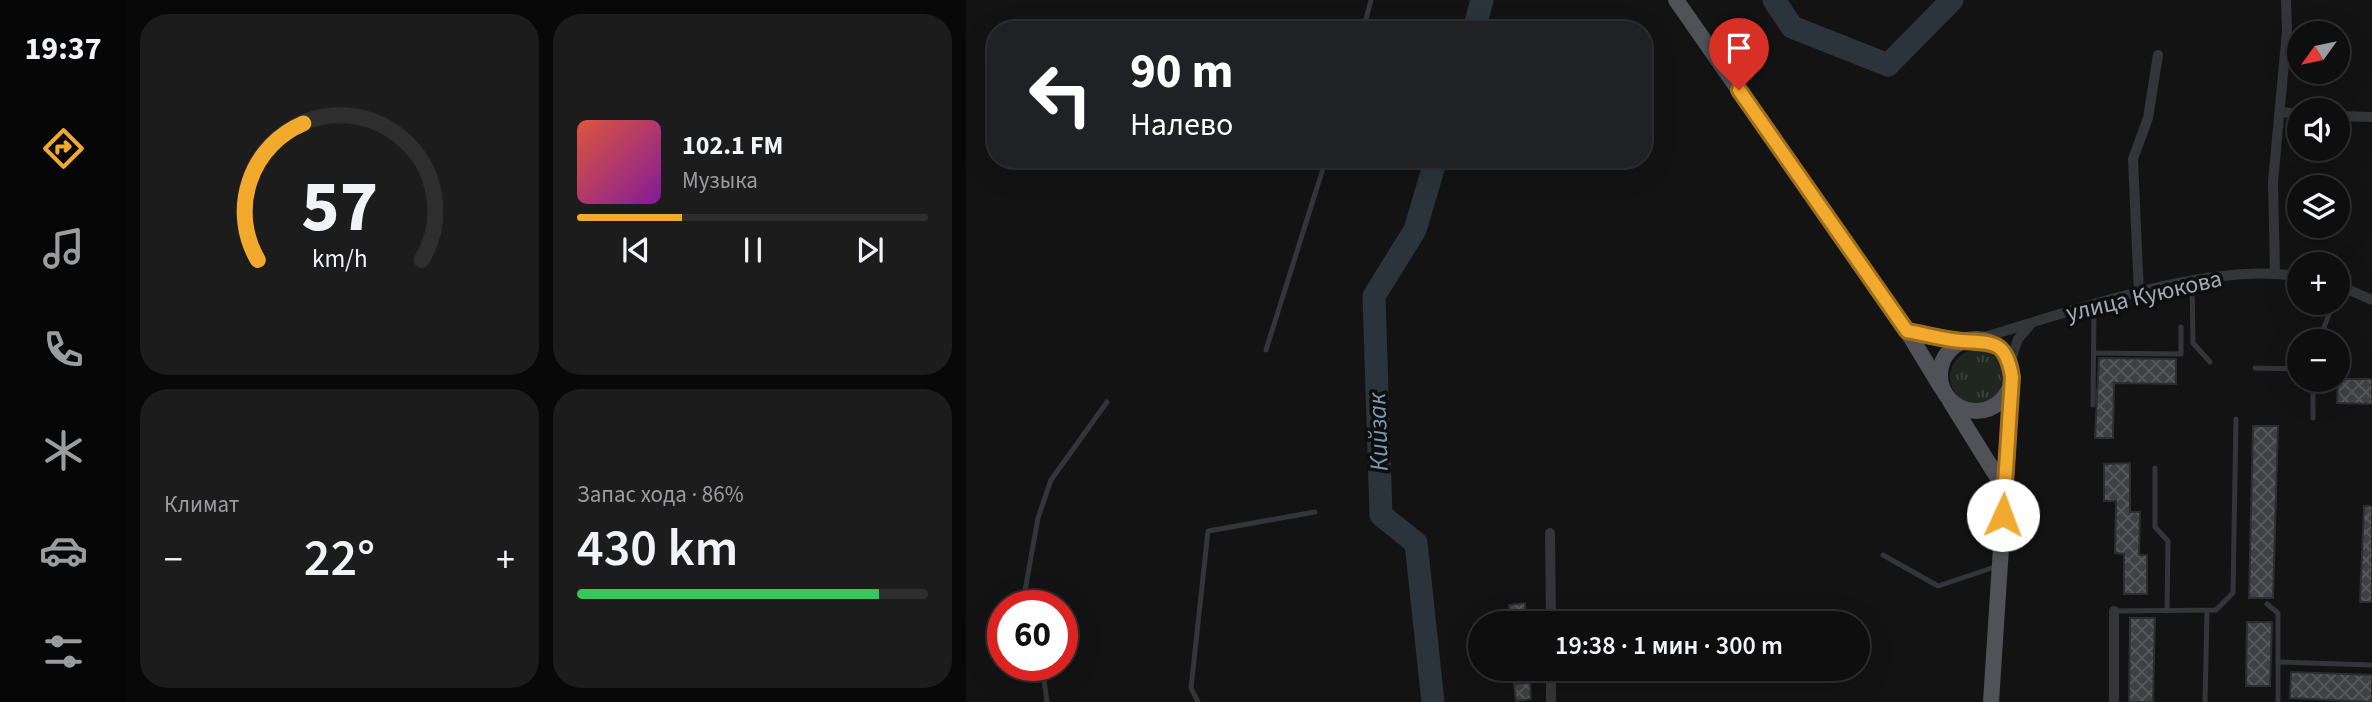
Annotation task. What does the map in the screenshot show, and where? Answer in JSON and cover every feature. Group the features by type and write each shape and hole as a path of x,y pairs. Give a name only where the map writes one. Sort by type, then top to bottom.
{"main road":[{"path":"1676,0 1907,331 2004,488"},
{"path":"1907,331 1992,343 2003,351 2011,370 1991,702"},
{"path":"1971,340 1951,348 1943,359 1940,373 1945,393 1967,410 1987,410 2004,397 2011,370"}],"street":[{"path":"2275,272 2273,182 2287,32 2286,0"},
{"path":"2139,294 2133,159 2148,118 2158,55"},
{"path":"2280,112 2287,113"},
{"path":"2350,116 2372,117"},
{"name":"улица Куюкова","path":"1971,340 2192,281 2275,272 2287,274"},
{"path":"2350,291 2372,300"},
{"path":"2011,370 2018,340 2031,324"},
{"path":"1550,533 1551,611"},
{"path":"2114,611 2114,702"},
{"path":"1551,681 1551,702"}],"lane":[{"path":"1365,21 1371,0"},
{"path":"1266,350 1323,168"},
{"path":"2192,281 2193,343 2210,362"},
{"path":"2093,405 2094,306"},
{"path":"2094,353 2181,354 2181,327"},
{"path":"2255,369 2287,369"},
{"path":"2313,418 2314,392"},
{"path":"1025,590 1038,518 1051,480 1107,402"},
{"path":"2114,611 2216,610 2233,593 2236,419"},
{"path":"2155,468 2155,527 2168,541 2167,611"},
{"path":"1198,702 1191,688 1208,531 1315,512"},
{"path":"1883,555 1938,586 2001,565"},
{"path":"2267,604 2278,613 2278,702"},
{"path":"2205,702 2207,611"},
{"path":"2278,662 2372,665"},
{"path":"1044,681 1047,702"}],"green space":[{"path":"1977,350 1996,358 2004,377 1996,396 1977,404 1958,396 1950,377 1958,358"}],"building":[{"path":"2099,358 2176,359 2176,384 2114,383 2113,438 2095,438"},
{"path":"2350,379 2372,379 2372,404 2337,403 2337,392 2350,392"},
{"path":"2253,426 2278,426 2273,598 2249,598"},
{"path":"2130,463 2130,512 2140,512 2139,555 2147,555 2147,594 2124,594 2124,554 2115,553 2116,501 2104,501 2104,464"},
{"path":"2364,506 2372,506 2372,602 2360,602"},
{"path":"1525,603 1525,611 1510,611 1509,605"},
{"path":"2130,618 2155,618 2153,702 2129,702"},
{"path":"2247,622 2272,622 2270,686 2246,686"},
{"path":"2291,672 2372,675 2372,702 2290,698"},
{"path":"1530,683 1531,699 1516,701 1514,684"}],"waterway":[{"name":"Кийзак","path":"1476,21 1482,0"},
{"name":"Кийзак","path":"1774,0 1792,27 1888,65 1952,0"},
{"name":"Кийзак","path":"1433,168 1415,230 1374,296 1381,515 1416,543 1433,702"}],"route":[{"path":"1739,90 1907,331 1964,341 1978,339 1992,343 2003,351 2010,363 2012,377 2003,515"}]}
